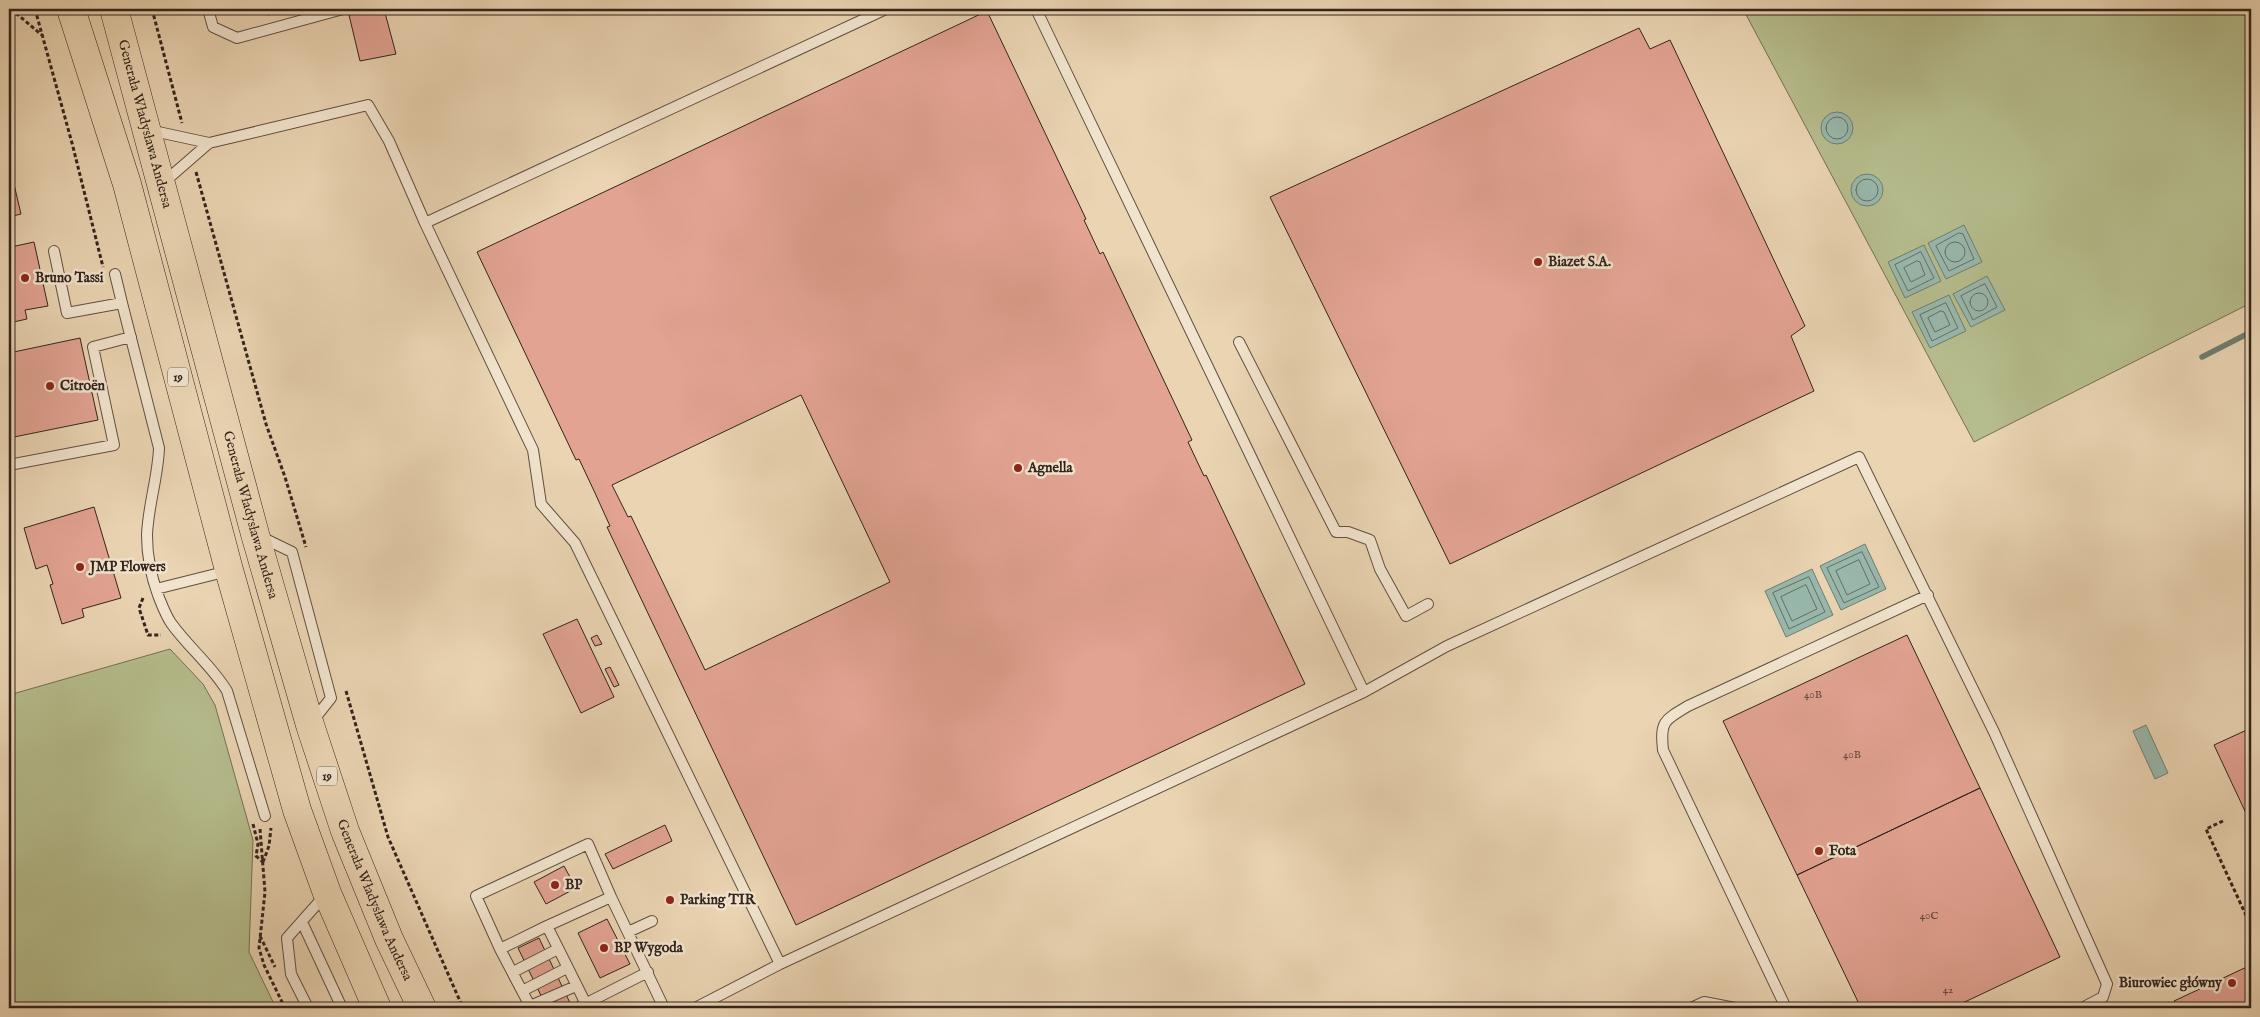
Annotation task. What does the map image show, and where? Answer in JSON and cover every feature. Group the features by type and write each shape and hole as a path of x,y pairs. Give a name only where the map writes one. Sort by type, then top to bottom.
{"highway":[{"name":"19","path":"71,9 127,184 229,570 292,792 327,894 377,1008"},
{"name":"Generała Władysława Andersa","path":"114,9 256,534 310,725 345,831 389,939 422,1008"}],"lane":[{"path":"208,9 212,26 237,38 343,9"},
{"path":"425,223 886,9"},
{"path":"1036,9 1364,692"},
{"path":"146,129 209,143 368,105 388,141 533,450 541,504 575,543 780,964"},
{"path":"161,185 209,143"},
{"path":"54,250 67,313 122,303"},
{"path":"115,274 159,448 158,469 147,533 150,565 156,590 165,614 172,625 216,675 227,691 265,816"},
{"path":"9,465 114,445 93,346 131,337"},
{"path":"1239,342 1336,532 1348,532 1370,540 1380,568 1406,616 1428,604"},
{"path":"695,1008 780,964 1364,692 1447,646 1860,457 1994,732 2107,984 2104,997 2082,1008"},
{"path":"156,590 229,570"},
{"path":"1786,1008 1663,750 1661,731 1669,717 1688,706 1928,595"},
{"path":"576,986 530,1007 500,949 476,896 588,844 664,1008"},
{"path":"308,1008 291,974 287,938 327,894"},
{"path":"500,949 612,896"},
{"path":"628,932 652,921"},
{"path":"302,922 342,1008"},
{"path":"547,926 576,986 582,1006 648,972"},
{"path":"513,972 558,949"},
{"path":"522,991 567,968"},
{"path":"1691,1008 1704,1002 1735,1008"}],"path":[{"path":"11,9 43,37"},
{"path":"35,9 72,143 103,269"},
{"path":"152,9 183,127"},
{"path":"195,171 266,424 285,477 307,550"},
{"path":"142,593 144,600 139,608 148,635 159,633 166,640"},
{"path":"344,684 388,838 463,1008"},
{"path":"250,816 258,844 256,856 263,862"},
{"path":"263,862 269,846 271,827 265,816 259,824 265,892 259,948 264,965 285,1008"},
{"path":"2222,821 2206,829 2251,926"}],"green space":[{"path":"1743,9 2251,9 2251,303 1974,442"},
{"path":"170,649 203,684 215,705 253,840 249,952 276,1008 10,1008 9,695"}],"water":[{"path":"1837,112 1843,113 1848,117 1852,122 1852,134 1848,139 1843,143 1837,144 1831,143 1826,139 1822,134 1821,128 1822,122 1826,117 1831,113"},
{"path":"1867,174 1873,175 1878,179 1882,184 1882,196 1878,201 1873,205 1867,206 1861,205 1856,201 1852,196 1851,190 1852,184 1856,179 1861,175"},
{"path":"1964,225 1982,262 1946,279 1928,243"},
{"path":"1924,245 1941,281 1905,298 1888,262"},
{"path":"1987,276 2005,310 1971,327 1953,294"},
{"path":"1949,295 1966,331 1930,348 1912,312"},
{"path":"1865,544 1886,589 1841,610 1820,566"},
{"path":"1812,569 1833,615 1786,637 1765,591"},
{"path":"2146,725 2168,773 2155,779 2133,731"}],"building":[{"path":"266,9 290,9 268,15"},
{"path":"384,9 396,54 360,61 349,15"},
{"name":"Agnella","path":"987,11 1086,219 1084,220 1100,254 1103,252 1192,440 1188,442 1204,476 1206,475 1305,684 796,925 607,527 610,526 579,459 576,460 477,252","holes":["801,395 890,582 705,670 631,516 628,517 612,485"]},
{"name":"Biazet S.A.","path":"1639,28 1650,49 1670,40 1805,326 1791,336 1814,391 1450,564 1270,197"},
{"path":"9,163 21,214 9,217"},
{"name":"Bruno Tassi","path":"34,242 48,306 25,310 27,319 9,323 9,251 11,247"},
{"name":"Citroën","path":"80,338 98,420 9,438 9,353"},
{"name":"JMP Flowers","path":"94,507 121,598 82,609 84,617 62,624 50,585 53,584 47,565 36,569 24,528"},
{"path":"577,619 614,697 581,713 543,634"},
{"path":"597,635 602,644 595,646 591,638"},
{"path":"1907,635 1980,788 1797,875 1723,721"},
{"path":"610,667 619,685 614,687 605,669"},
{"path":"2251,728 2251,824 2214,745"},
{"path":"1980,788 2060,957 1952,1008 1861,1008 1797,875"},
{"path":"665,825 672,841 613,869 605,854"},
{"name":"BP","path":"564,866 576,888 546,904 534,882"},
{"name":"BP Wygoda","path":"607,919 630,964 600,978 578,933"},
{"path":"539,938 571,1005 564,1008 547,1008 518,948"},
{"name":"Biurowiec główny","path":"2251,965 2251,1004 2241,1008 2178,1008 2174,1001"}],"waterway":[{"path":"2202,357 2251,332"}],"place":[{"name":"Biazet S.A.","path":"1538,262"},
{"name":"Bruno Tassi","path":"25,278"},
{"name":"Citroën","path":"50,386"},
{"name":"Agnella","path":"1018,468"},
{"name":"JMP Flowers","path":"80,567"},
{"name":"Fota","path":"1819,851"},
{"name":"BP","path":"555,885"},
{"name":"Parking TIR","path":"670,900"},
{"name":"BP Wygoda","path":"604,948"},
{"name":"Biurowiec główny","path":"2232,983"}]}
